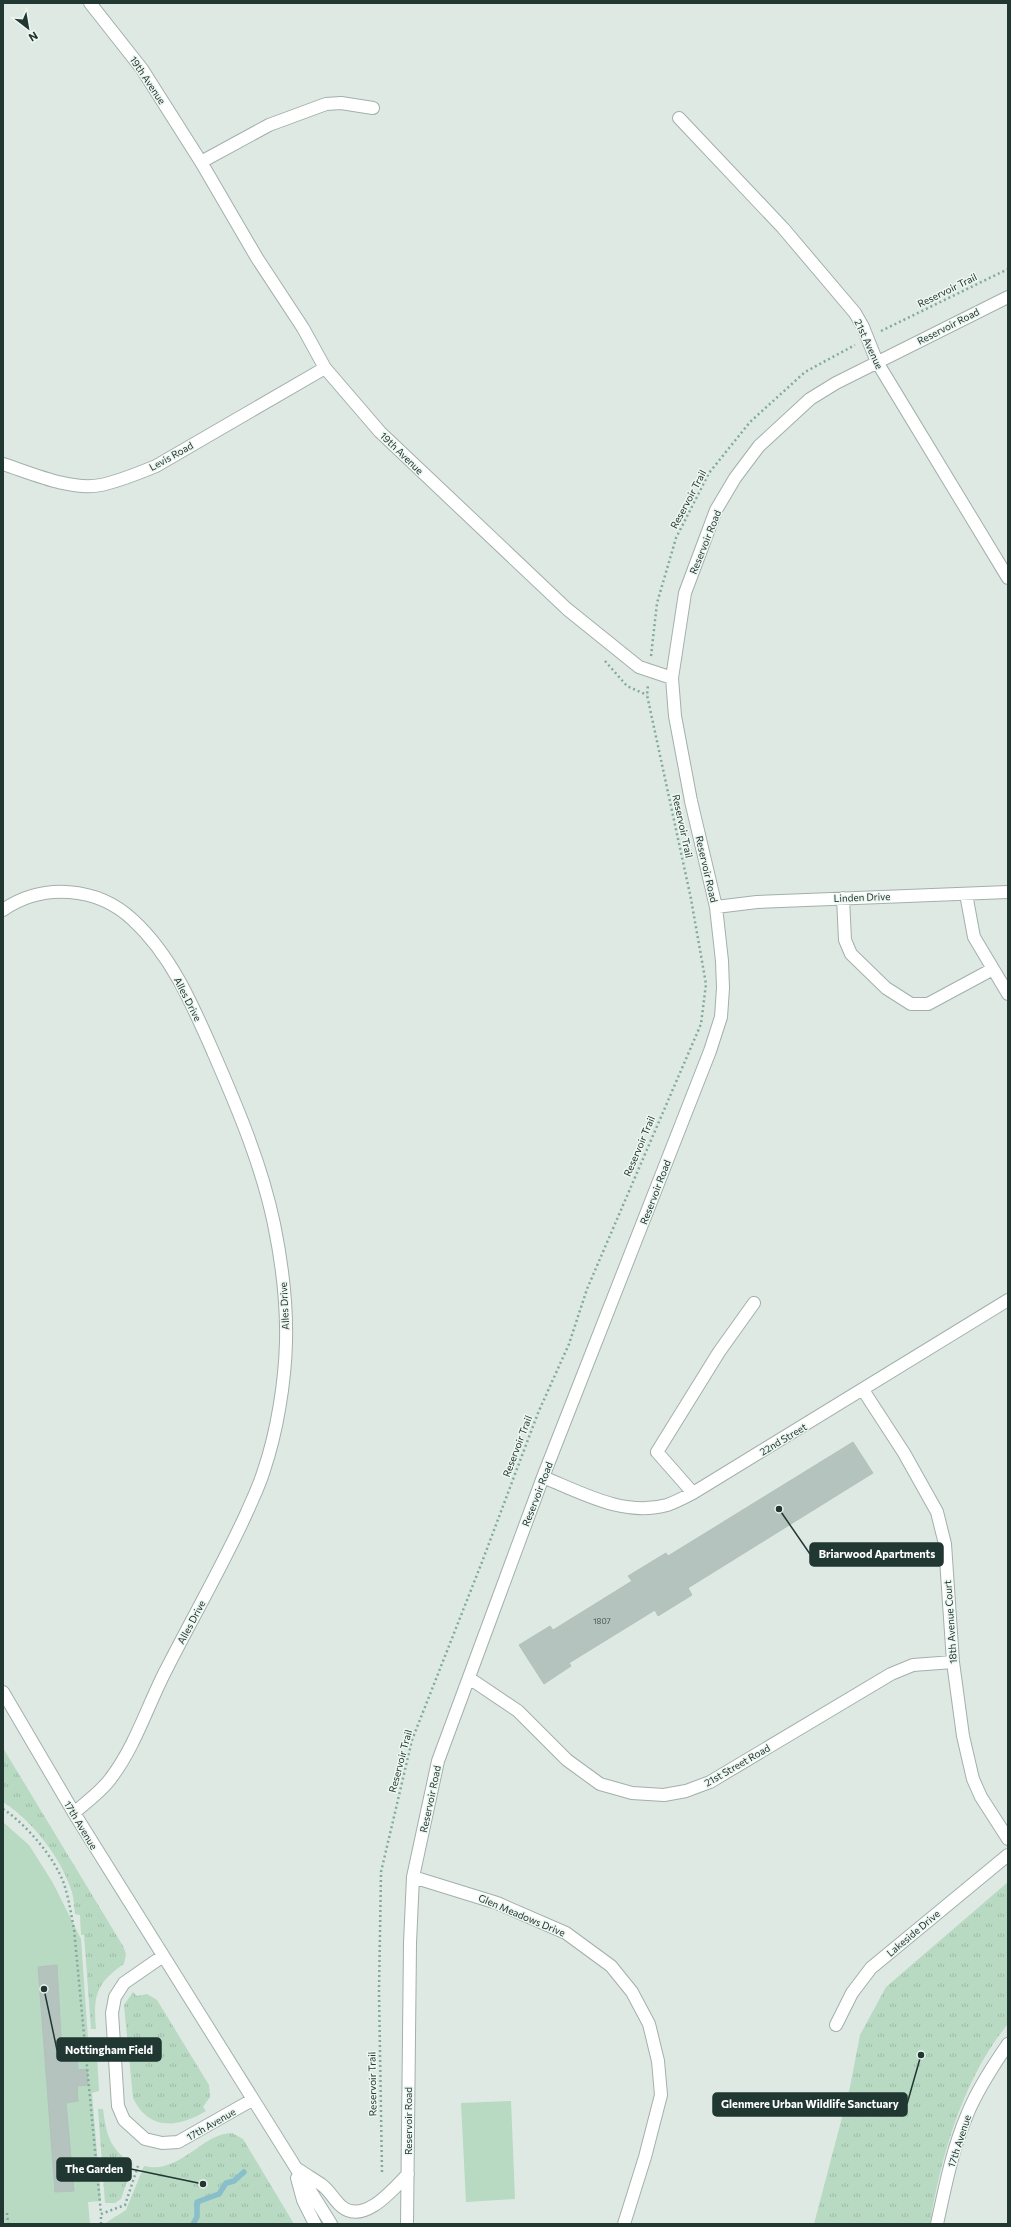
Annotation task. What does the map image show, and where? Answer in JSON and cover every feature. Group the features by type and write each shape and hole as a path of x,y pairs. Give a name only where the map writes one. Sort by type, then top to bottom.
{"street":[{"name":"19th Avenue","path":"90,3 142,69 201,162 325,368 380,432 567,609 639,667 672,678"},
{"path":"201,162 269,125 326,104 341,103 372,108"},
{"name":"21st Avenue","path":"679,118 783,228 855,313 877,362 1008,578"},
{"name":"Reservoir Road","path":"407,2224 410,1943 413,1876 438,1761 543,1477 710,1051 721,1017 722,974 716,907 691,801 675,716 672,678 685,593 716,510 735,478 760,446 810,399 836,383 1008,297"},
{"name":"Levis Road","path":"3,464 53,480 85,486 100,485 128,477 156,466 325,368"},
{"name":"Alles Drive","path":"3,910 16,901 46,892 72,891 105,901 132,918 165,957 190,999 228,1084 261,1175 274,1222 286,1306 286,1345 275,1433 264,1472 227,1555 166,1670 142,1724 111,1780 74,1813"},
{"name":"Linden Drive","path":"716,907 757,902 1008,892"},
{"path":"966,894 974,937 1008,994"},
{"path":"843,898 845,940 851,954 886,988 911,1004 928,1004 993,969"},
{"name":"22nd Street","path":"543,1477 600,1501 633,1508 668,1504 693,1493 864,1390 1008,1300"},
{"path":"693,1493 657,1452 719,1352 754,1303"},
{"name":"18th Avenue Court","path":"864,1390 904,1453 937,1512 945,1544 953,1662 963,1736 973,1779 981,1797 1008,1839"},
{"name":"21st Street Road","path":"469,1678 518,1711 567,1760 600,1784 632,1793 664,1795 686,1791 710,1782 891,1674 913,1665 953,1662"},
{"name":"17th Avenue","path":"3,1692 74,1813 252,2100 331,2224"},
{"name":"Lakeside Drive","path":"836,2025 852,1993 871,1968 1008,1856"},
{"name":"Glen Meadows Drive","path":"413,1876 497,1903 566,1933 611,1966 632,1992 649,2024 658,2061 661,2094 645,2157 624,2224"},
{"name":"17th Avenue","path":"163,1956 124,1983 115,1997 112,2013 118,2106 124,2120 146,2139 162,2143 178,2142 252,2100"},
{"name":"17th Avenue","path":"937,2224 947,2177 967,2115 992,2068 1008,2044"},
{"path":"294,2167 323,2186 342,2208 353,2211 373,2207 386,2197 408,2174"},
{"path":"294,2167 303,2200 315,2224"}],"path":[{"name":"Reservoir Trail","path":"382,2172 379,1992 381,1872 412,1740 482,1562 538,1413 569,1344 587,1290 701,1024 706,984 691,899 647,695 657,602 676,538 709,473 750,422 805,372 867,338 1008,269"},
{"path":"604,660 627,686 647,695"},
{"path":"3,1809 19,1820 34,1838 63,1883 69,1904 74,1929 101,2224"},
{"path":"101,2214 124,2205 138,2166"},
{"path":"7,2213 8,2224"}],"green space":[{"path":"3,1748 123,1946 126,1954 124,1964 107,1978 98,1991 95,2008 96,2029 91,2029 84,1935 81,1935 80,1915 75,1914 74,1900 67,1879 45,1841 25,1819 3,1802"},
{"path":"3,1822 29,1845 53,1883 81,1939 88,2039 96,2038 99,2091 92,2093 101,2201 88,2202 90,2224 3,2224"},
{"path":"1008,1882 1008,2024 992,2045 979,2068 956,2119 940,2172 930,2224 814,2224 850,2087 860,2035 886,1987"},
{"path":"133,1992 137,1996 147,1994 157,2000 209,2085 210,2097 203,2107 206,2111 185,2121 165,2123 156,2121 147,2116 140,2109 133,2098 124,2005"},
{"path":"511,2101 515,2199 466,2202 461,2103"},
{"path":"98,2109 103,2109 110,2141 125,2159 133,2164 121,2199 115,2203 105,2203"},
{"path":"232,2133 243,2139 294,2224 104,2224 126,2210 144,2166 157,2167 169,2165 180,2160 211,2139"}],"building":[{"path":"853,1442 873,1473 688,1588 692,1595 658,1616 655,1610 569,1663 571,1666 544,1684 519,1645 550,1626 553,1630 632,1581 628,1576 666,1553 668,1556"},
{"path":"57,1965 62,2054 77,2054 78,2070 87,2069 88,2085 77,2086 78,2101 66,2103 74,2191 55,2192 38,1967"}],"waterway":[{"path":"193,2224 197,2217 197,2202 219,2194 226,2183 234,2181 244,2172"}],"place":[{"name":"Briarwood Apartments","path":"779,1509"},
{"name":"Nottingham Field","path":"44,1989"},
{"name":"Glenmere Urban Wildlife Sanctuary","path":"921,2055"},
{"name":"The Garden","path":"203,2184"}]}
